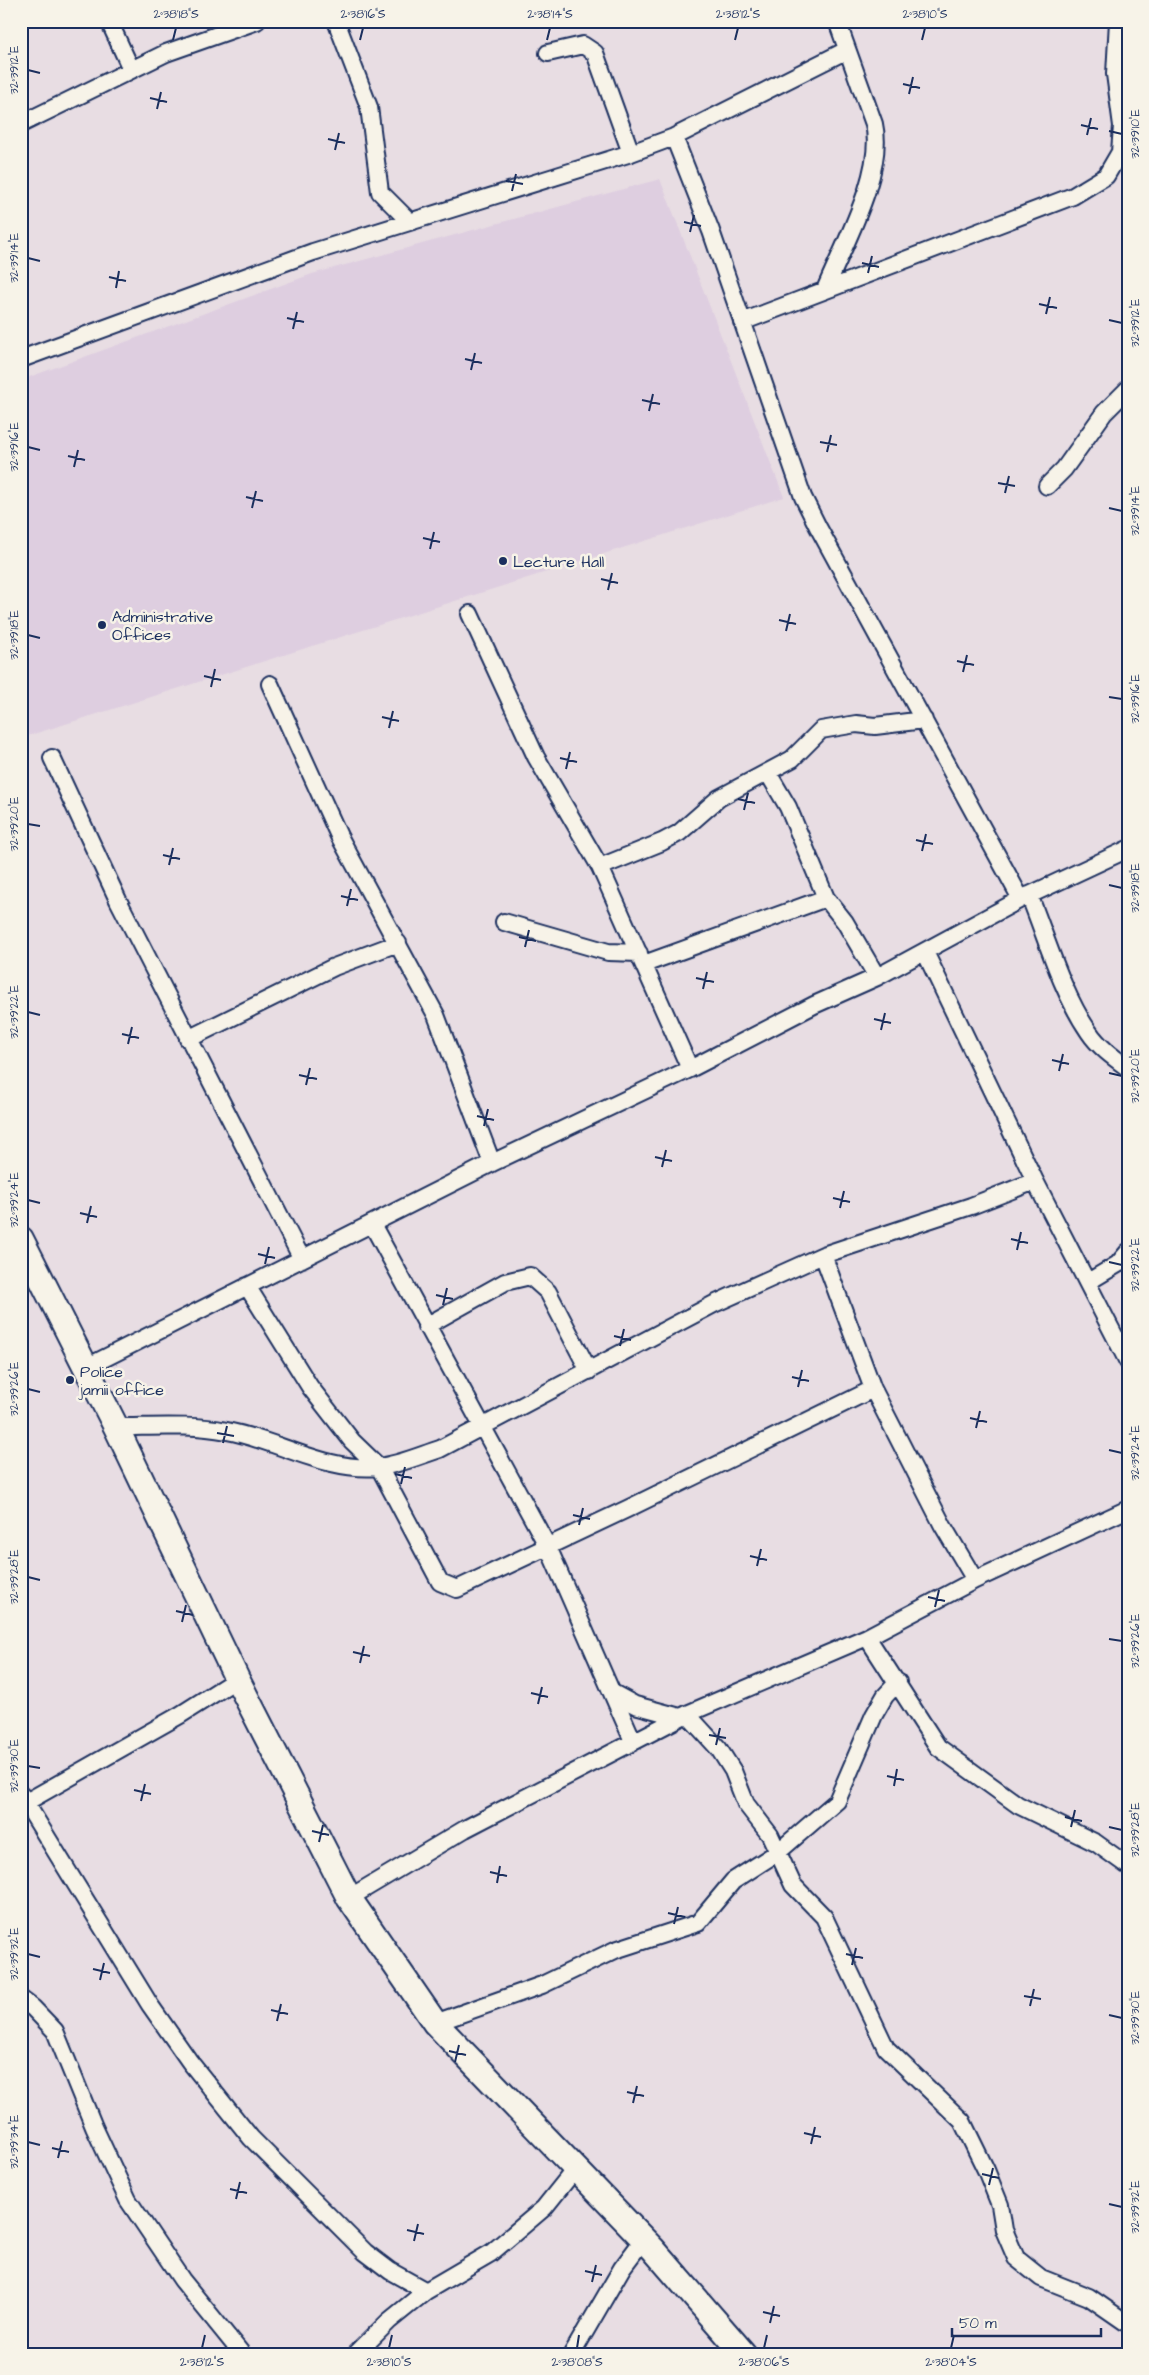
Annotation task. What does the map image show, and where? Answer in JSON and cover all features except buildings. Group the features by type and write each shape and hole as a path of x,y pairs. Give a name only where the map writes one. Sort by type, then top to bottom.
{"main road":[{"path":"21,1239 87,1367 237,1679 349,1898 436,2023 643,2240 744,2354"}],"street":[{"path":"109,21 131,69"},
{"path":"21,124 166,53 257,21"},
{"path":"336,21 369,107 380,192 409,221"},
{"path":"825,290 868,187 877,156 878,140 837,21"},
{"path":"742,322 1073,196 1106,176 1124,151 1115,74 1117,29 1108,21"},
{"path":"548,53 583,44 596,52 631,153"},
{"path":"21,359 313,252 631,153 674,137 848,50"},
{"path":"674,137 711,230 804,497 818,528 1025,897 1062,979 1089,1032 1107,1052 1128,1068"},
{"path":"1047,486 1064,469 1104,413 1128,389"},
{"path":"470,614 536,757 600,868 690,1069"},
{"path":"270,684 339,836 436,1015 492,1163"},
{"path":"600,868 662,842 679,832 719,798 768,773 792,758 821,730 849,724 875,726 924,720"},
{"path":"52,758 118,900 302,1259"},
{"path":"768,773 788,807 826,898 845,922 877,977"},
{"path":"87,1367 492,1163 690,1069 814,1005 877,977 1025,897 1128,849"},
{"path":"504,922 608,952 642,959 826,898"},
{"path":"188,1038 334,968 398,943"},
{"path":"925,952 1035,1181 1128,1362"},
{"path":"116,1427 190,1426 226,1430 257,1438 323,1461 357,1468 379,1467 440,1449 714,1304 823,1255 971,1206 1035,1181"},
{"path":"372,1224 548,1548 633,1741"},
{"path":"1088,1282 1118,1264 1128,1252"},
{"path":"823,1255 873,1389 974,1580"},
{"path":"426,1326 505,1282 530,1276 548,1292 589,1371"},
{"path":"247,1286 310,1387 352,1441 379,1467 440,1582 457,1589 548,1548 873,1389"},
{"path":"349,1898 465,1829 684,1715 867,1638 974,1580 1128,1509"},
{"path":"867,1638 898,1682 938,1748 1018,1805 1096,1842 1128,1866"},
{"path":"237,1679 172,1719 23,1801 150,2005 190,2062 251,2138 365,2252 390,2271 426,2291"},
{"path":"436,2023 542,1985 615,1950 698,1923 734,1881 778,1852 837,1801 878,1709 885,1696 898,1682"},
{"path":"612,1693 635,1705 684,1715 719,1749 733,1771 746,1804 770,1834 793,1884 824,1917 886,2048 962,2121 986,2170 1000,2205 1004,2230 1016,2258 1041,2278 1089,2297 1128,2324"},
{"path":"21,1999 34,2008 55,2032 94,2128 128,2200 182,2280 242,2354"},
{"path":"356,2354 389,2321 426,2291 491,2253 544,2208 576,2168"},
{"path":"572,2354 622,2268 643,2240"}],"shaded area":[{"path":"660,179 784,497 21,738 21,380 312,274"}],"place":[{"name":"Lecture Hall","path":"503,561"},
{"name":"Administrative Offices","path":"102,625"},
{"name":"Police jamii office","path":"70,1380"}]}
